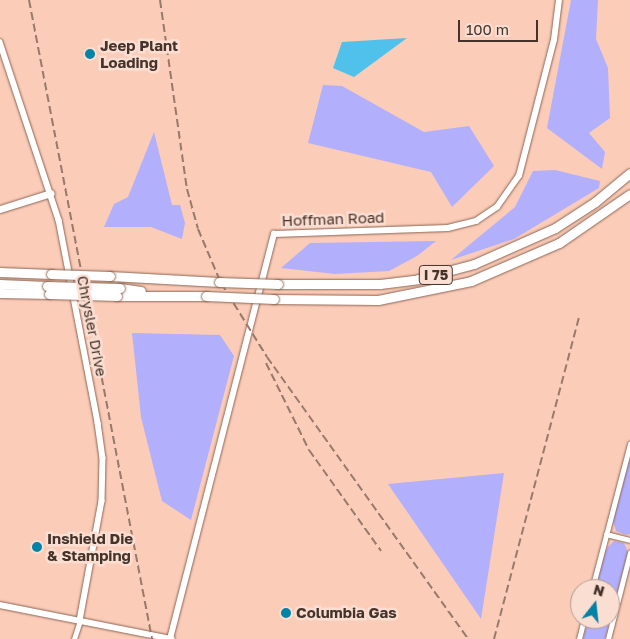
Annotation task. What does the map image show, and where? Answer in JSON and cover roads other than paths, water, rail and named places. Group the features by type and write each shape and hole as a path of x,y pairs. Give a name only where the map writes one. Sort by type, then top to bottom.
{"highway":[{"name":"I 75","path":"0,272 360,286 437,275 511,250 582,211 630,173"},
{"name":"I 75","path":"48,290 274,299 368,300 444,289 525,261 576,233 630,194"},
{"path":"0,284 48,290"},
{"path":"0,293 48,290"}],"main road":[{"path":"0,208 51,193"}],"street":[{"name":"Hoffman Road","path":"171,639 274,234 448,228 476,221 497,207 519,176 554,40 559,0"},
{"name":"Chrysler Drive","path":"0,42 51,193 98,423 103,458 98,533 80,621"},
{"path":"595,579 630,444"},
{"path":"606,534 630,540"},
{"path":"608,639 630,553"},
{"path":"0,605 171,639"},
{"path":"74,639 80,621"}],"water":[{"path":"407,38 354,77 333,68 342,42"}],"railway":[{"path":"29,0 152,639"},
{"path":"160,0 187,189 198,229 221,283 267,357 468,639"},
{"path":"494,639 579,317"},
{"path":"266,363 309,450 381,551"}],"place":[{"name":"Jeep Plant Loading","path":"90,54"},
{"name":"Inshield Die & Stamping","path":"37,547"},
{"name":"Columbia Gas","path":"286,613"}]}
